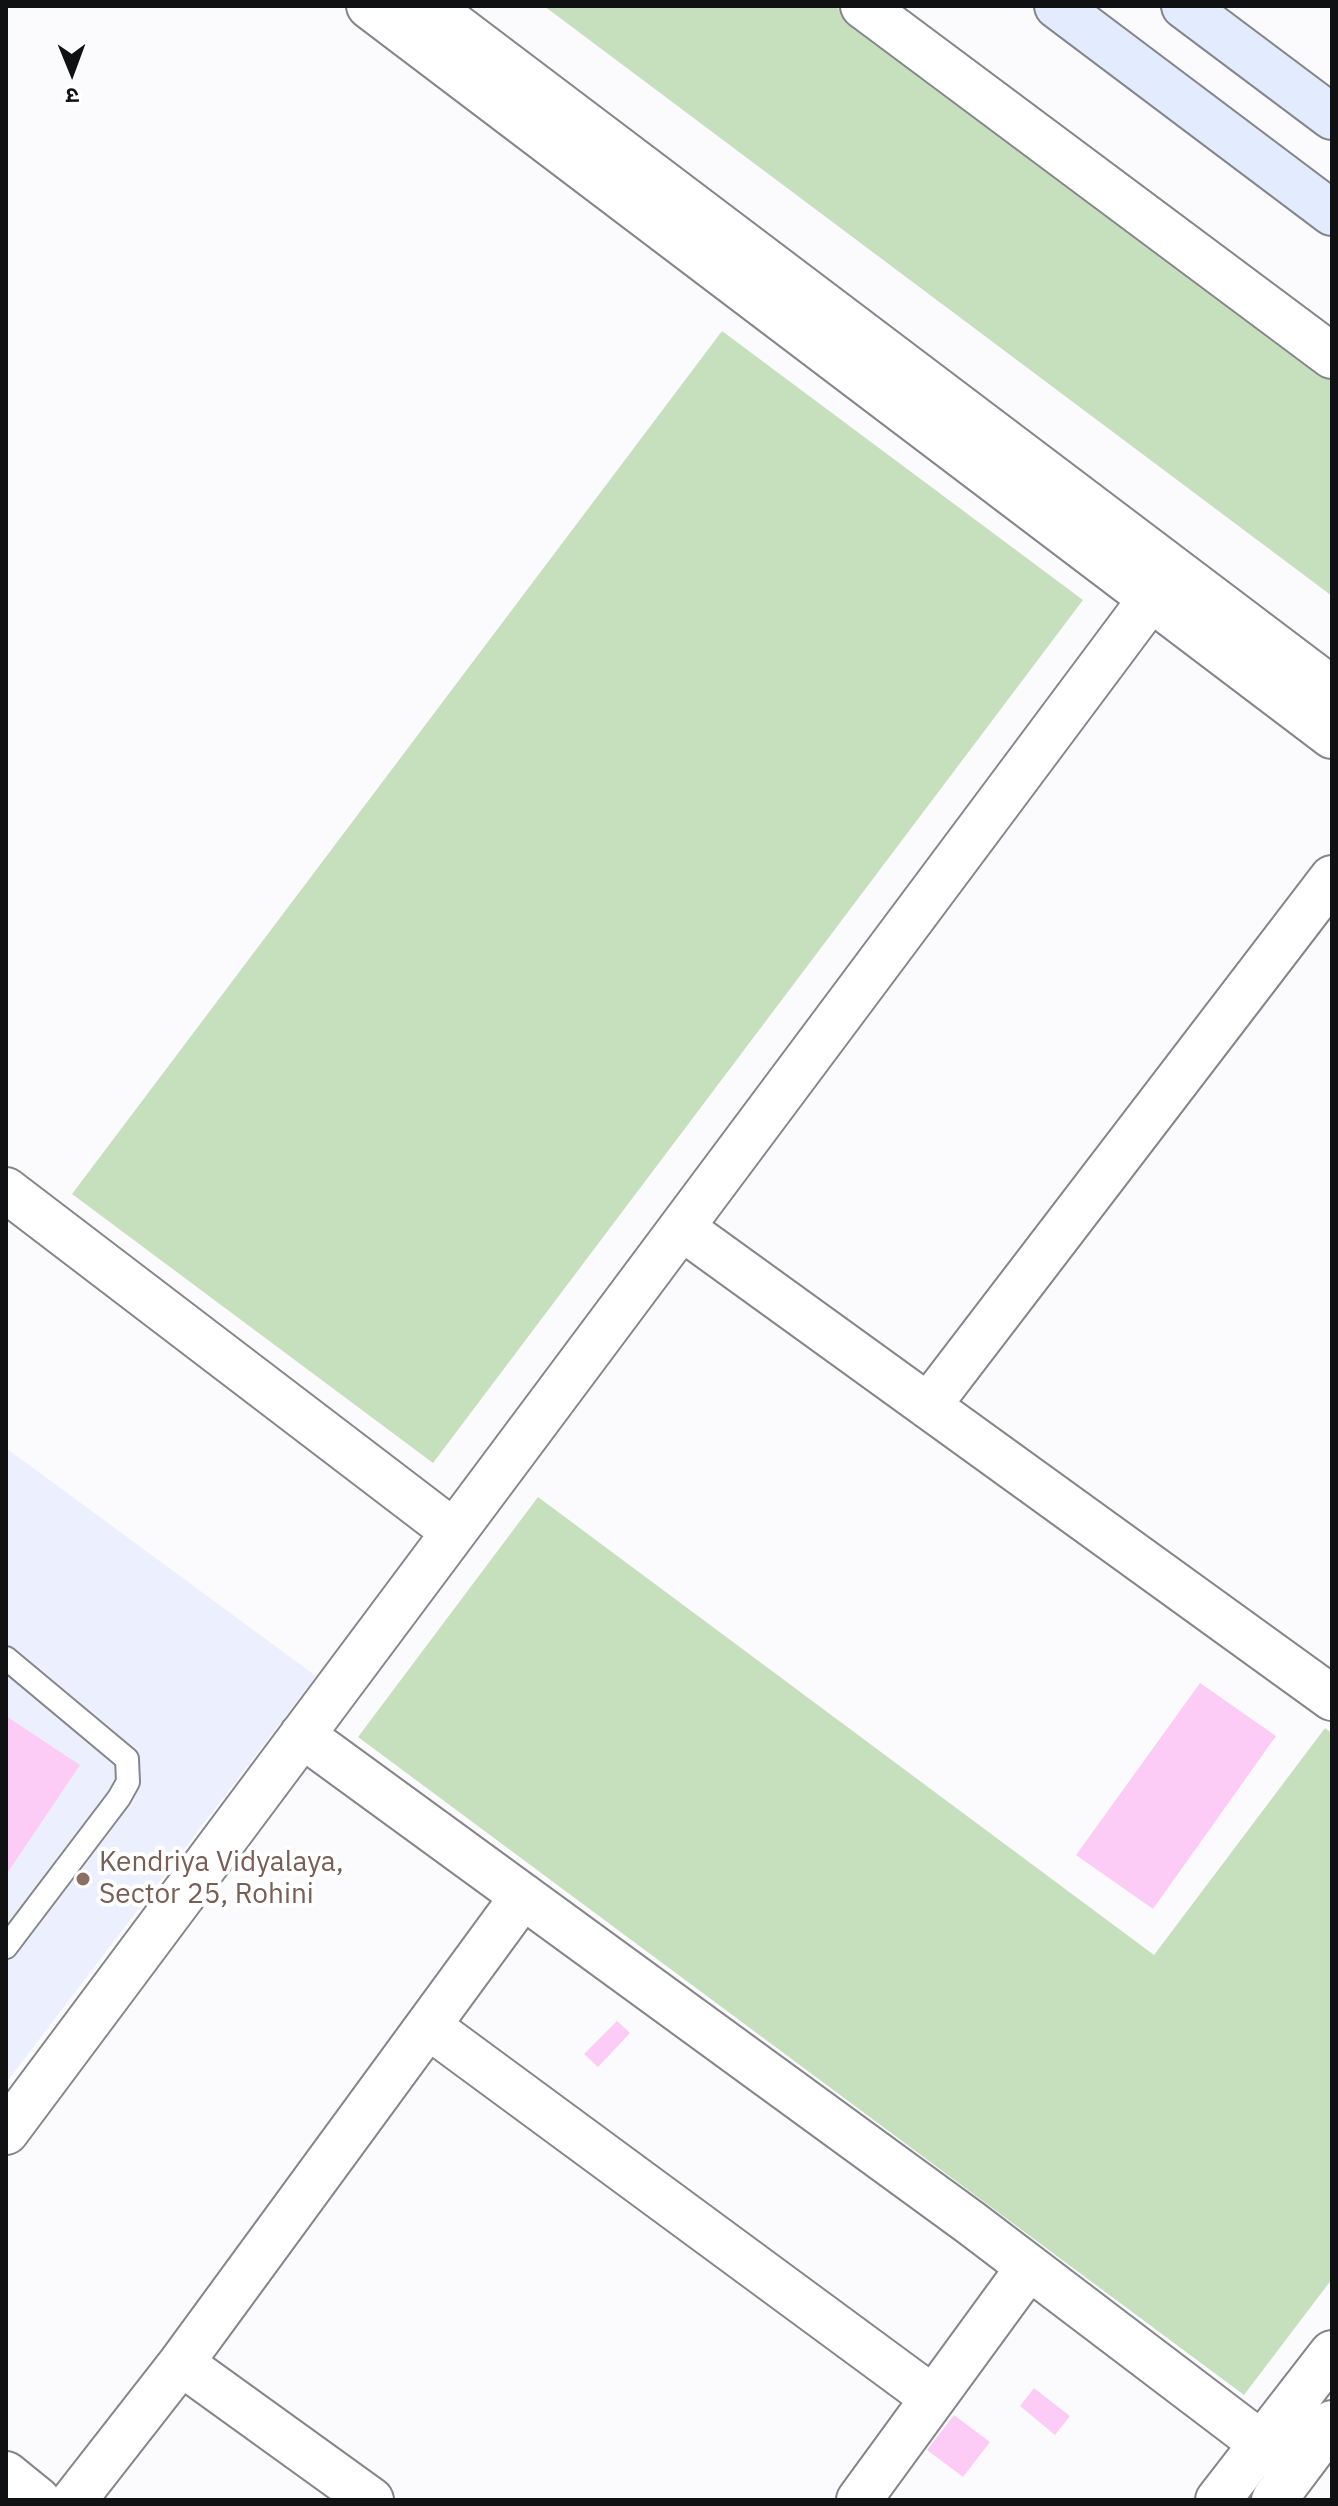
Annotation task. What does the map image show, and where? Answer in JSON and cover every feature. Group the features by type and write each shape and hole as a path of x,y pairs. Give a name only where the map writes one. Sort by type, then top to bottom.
{"main road":[{"path":"1057,6 1332,213"},
{"path":"1184,6 1332,117"}],"street":[{"path":"369,6 1162,584 1332,689"},
{"path":"429,6 1162,584 1332,736"},
{"path":"863,6 1332,356"},
{"path":"6,2132 1162,584"},
{"path":"928,1406 1332,878"},
{"path":"6,1190 454,1532"},
{"path":"682,1228 1332,1698"},
{"path":"302,1735 1029,2267 1262,2444"},
{"path":"74,2500 181,2363 523,1896"},
{"path":"428,2026 933,2398"},
{"path":"859,2500 1029,2267"},
{"path":"1218,2500 1332,2353"},
{"path":"181,2363 371,2500"},
{"path":"1274,2500 1332,2423"},
{"path":"6,2474 38,2500"}],"lane":[{"path":"6,1658 127,1759 128,1782 6,1947"}],"shaded area":[{"name":"Kendriya Vidyalaya, Sector 25, Rohini","path":"6,1448 316,1676 6,2083"}],"green space":[{"path":"544,6 835,6 1332,380 1332,596"},
{"path":"722,331 1083,600 433,1463 72,1194"},
{"path":"538,1497 1154,1955 1325,1728 1332,1733 1332,2279 1244,2395 358,1737"}],"building":[{"path":"1200,1683 1276,1736 1153,1909 1076,1855"},
{"path":"6,1716 80,1765 6,1875"},
{"path":"617,2021 630,2033 598,2067 584,2054"},
{"path":"1034,2388 1070,2416 1055,2435 1020,2406"},
{"path":"954,2415 990,2442 963,2477 927,2450"}],"place":[{"name":"Kendriya Vidyalaya, Sector 25, Rohini","path":"83,1879"}]}
